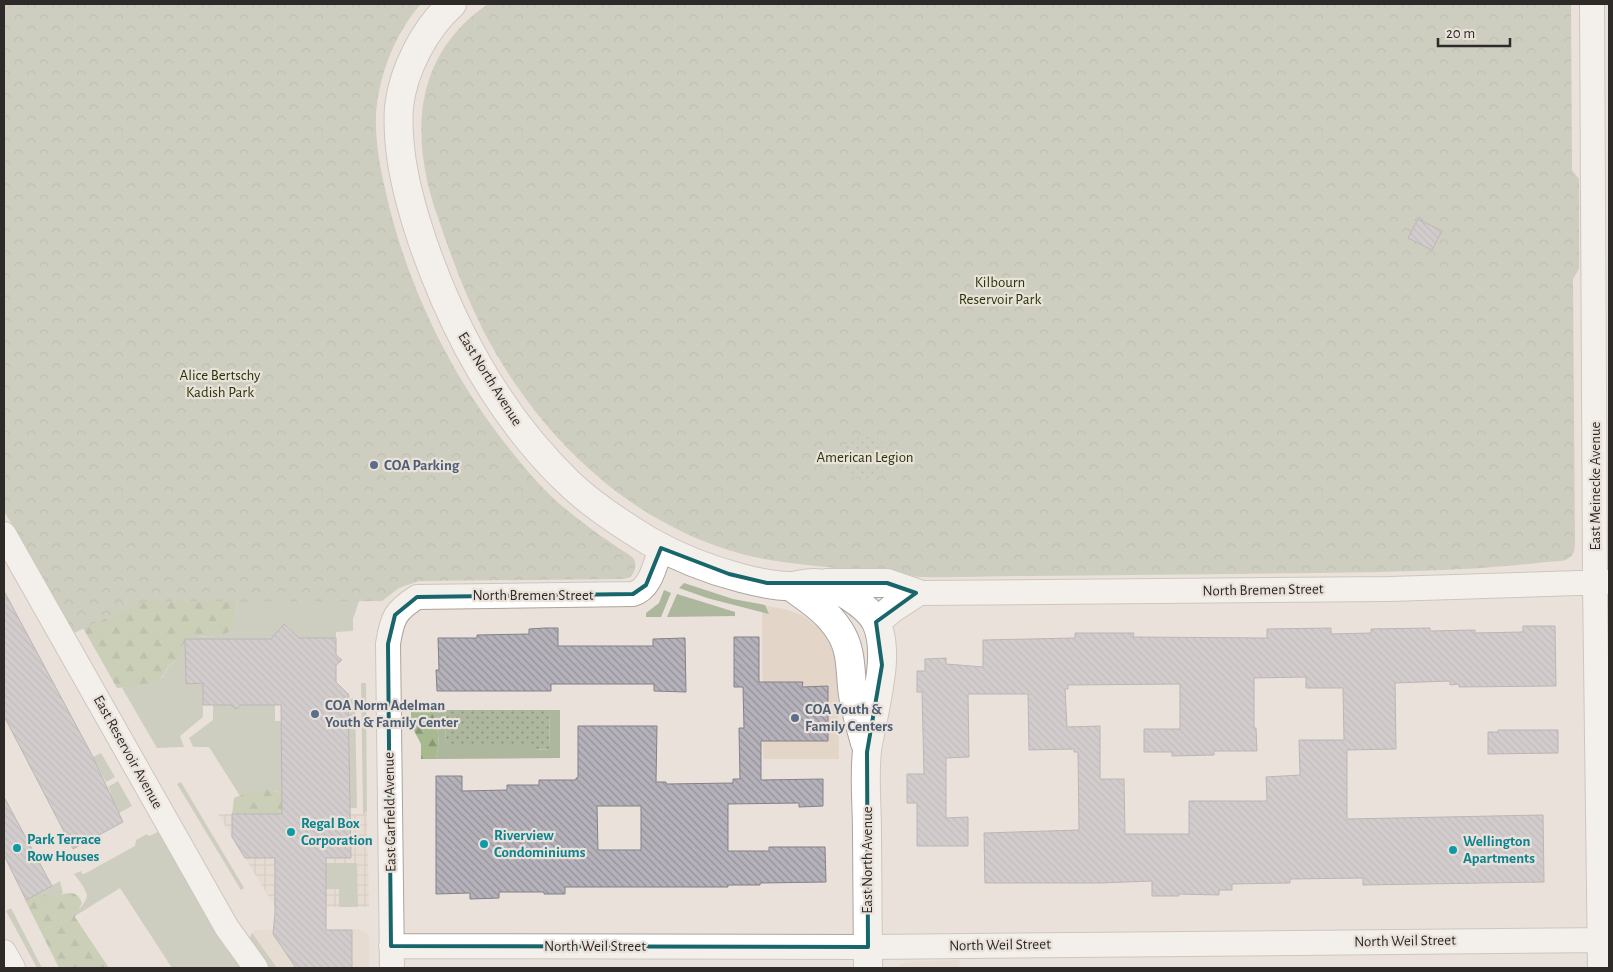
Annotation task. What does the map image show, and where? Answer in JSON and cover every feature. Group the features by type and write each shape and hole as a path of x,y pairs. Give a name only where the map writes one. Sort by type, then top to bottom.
{"main road":[{"name":"East North Avenue","path":"452,4 428,31 406,77 400,103 398,134 402,164 417,225 437,280 474,359 507,410 568,482 595,506 662,548 686,559 729,574 767,583 803,584 847,596 864,607 876,622 881,645 882,665 867,752 868,958"},
{"path":"803,584 886,583 916,594"},
{"name":"East North Avenue","path":"803,584 845,639 850,657 854,700 867,752"},
{"path":"876,622 893,608 916,594"}],"street":[{"name":"East Meinecke Avenue","path":"1592,4 1602,226 1605,940 1600,968"},
{"name":"East Reservoir Avenue","path":"4,534 227,928 256,968"},
{"name":"North Bremen Street","path":"391,625 399,610 417,597 641,592 662,548"},
{"name":"North Bremen Street","path":"916,594 1390,589 1602,582"},
{"name":"East Garfield Avenue","path":"391,625 388,663 392,957"},
{"name":"North Weil Street","path":"392,957 868,958 1605,940"},
{"path":"4,952 12,968"}],"highlighted area":[{"path":"661,548 729,574 767,583 887,583 916,593 876,622 882,665 867,752 868,947 391,946 388,644 395,615 417,597 633,594 646,585"}],"shaded area":[{"path":"762,605 785,609 802,615 819,628 830,643 837,664 839,759 763,759"},
{"path":"367,811 369,907 275,907 218,814 363,814"},
{"path":"359,929 369,935 369,968 270,968 249,940 252,933 256,930"},
{"path":"959,960 960,968 896,968 903,963"}],"green space":[{"name":"Alice Bertschy Kadish Park","path":"4,4 421,4 403,28 390,55 381,84 376,114 377,144 386,193 394,226 405,258 430,322 463,382 481,410 516,457 549,494 601,536 634,559 635,567 631,577 624,579 419,581 399,588 382,601 145,601 74,633 4,511"},
{"name":"Kilbourn Reservoir Park","path":"488,4 1571,4 1572,170 1579,179 1579,269 1573,279 1575,544 1573,553 1567,559 1559,561 1434,570 921,577 753,557 700,540 661,521 624,497 590,469 558,438 530,405 505,368 483,330 456,269 434,206 426,177 422,149 422,121 425,95 433,69 446,45 464,24"},
{"name":"American Legion","path":"865,434 869,438 882,439 885,447 891,450 888,453 890,457 888,460 891,464 882,472 881,476 876,475 866,480 862,477 854,478 853,475 848,475 848,471 844,469 844,466 838,463 841,460 839,449 845,448 844,444 849,444 849,439 855,439"},
{"path":"182,569 238,602 231,629 223,634 187,640 183,644 179,657 167,668 163,676 152,683 117,688 83,628"},
{"path":"684,583 733,599 765,605 769,614 707,598 679,588"},
{"path":"664,590 671,593 661,617 646,617 646,613 659,603"},
{"path":"677,594 735,612 735,616 667,617"},
{"path":"359,601 353,619 353,631 336,632 336,638 299,638 284,624 271,639 187,639 214,636 234,615 238,602"},
{"path":"185,641 186,683 203,683 203,717 180,736 184,747 157,748 122,688 153,682 163,677 168,667 179,657 182,644"},
{"path":"361,683 366,683 367,811 363,814"},
{"path":"336,693 349,693 350,699 355,698 357,808 349,808"},
{"path":"213,705 231,705 236,709 241,705 275,705 275,721 281,721 282,793 261,791 240,796 209,747 193,747 189,738 213,720"},
{"path":"411,710 432,711 438,735 436,759 421,759 421,744 411,725"},
{"path":"445,710 446,744 529,744 536,750 550,749 549,710 560,710 560,758 436,759 438,735 432,711"},
{"path":"445,710 549,710 550,749 535,750 528,744 446,744"},
{"path":"101,753 115,777 106,782 93,757"},
{"path":"118,781 132,806 119,813 109,794 111,793 108,787"},
{"path":"181,782 244,888 241,890 177,784"},
{"path":"264,789 282,793 282,802 340,814 232,814 234,798 252,791"},
{"path":"158,832 224,946 241,968 172,968 120,888 75,916 87,895 74,874 81,871 82,874 86,873 135,846 136,840 147,834 149,836"},
{"path":"322,863 357,863 358,907 339,907 339,889 325,889"},
{"path":"60,881 63,893 54,902 25,900"},
{"path":"40,892 51,899 69,893 73,893 79,898 82,903 75,917 109,968 59,968 25,900"},
{"path":"11,908 42,968 37,968 6,911"},
{"path":"252,933 277,968 270,968 249,940"}],"building":[{"path":"1418,219 1442,231 1432,250 1408,238"},
{"path":"4,591 92,755 123,822 73,849 4,716"},
{"path":"284,624 299,638 336,638 336,655 342,660 336,665 336,682 348,694 351,858 326,858 326,930 352,930 352,968 296,968 273,934 275,858 245,858 232,837 232,814 282,814 281,705 241,705 236,709 231,705 203,705 203,683 186,684 185,639 271,639"},
{"path":"1523,626 1555,626 1556,686 1459,687 1459,684 1450,685 1450,681 1395,683 1396,749 1347,750 1347,819 1543,815 1544,882 1363,885 1363,878 1290,879 1290,883 1232,884 1232,890 1219,890 1219,895 1179,894 1179,896 1152,896 1152,881 985,883 984,833 1079,830 1078,752 1074,752 1074,749 1029,750 1028,694 968,694 969,757 946,758 946,818 968,817 968,846 917,846 917,803 907,803 907,774 924,774 922,692 917,692 917,671 925,671 925,659 946,658 946,664 983,667 983,640 1075,638 1075,633 1134,633 1133,637 1267,638 1267,629 1331,628 1331,634 1371,633 1371,629 1430,628 1430,631 1475,630 1475,633 1523,632","holes":["1306,677 1306,688 1343,688 1344,740 1299,740 1300,775 1266,777 1267,801 1189,801 1189,834 1125,834 1124,779 1100,779 1100,726 1067,727 1065,689 1068,689 1068,685 1180,684 1180,729 1144,729 1144,752 1172,752 1172,756 1214,755 1214,751 1257,751 1256,728 1254,728 1254,678"]},
{"path":"558,628 558,646 653,646 653,639 685,638 686,692 654,691 654,684 551,684 551,691 437,691 436,670 439,670 438,638 477,638 477,635 529,634 529,629"},
{"path":"734,637 759,637 759,682 803,682 802,687 828,686 828,741 761,741 761,780 823,779 823,806 799,807 799,803 728,804 728,851 769,851 769,847 825,847 826,882 760,883 760,885 728,885 728,887 565,887 565,894 499,892 499,898 470,899 470,893 436,894 436,776 462,776 462,791 507,790 507,785 539,785 539,780 576,780 578,778 578,726 657,726 656,782 666,782 666,784 733,783 733,779 740,779 739,728 744,728 743,687 734,687","holes":["597,806 641,806 641,850 598,850"]},
{"path":"1498,730 1558,730 1558,753 1488,754 1488,732 1498,732"},
{"name":"Park Terrace Row Houses","path":"4,797 52,886 26,900 4,855"}],"place":[{"name":"COA Parking","path":"374,465"},
{"name":"COA Norm Adelman Youth & Family Center","path":"315,714"},
{"name":"COA Youth & Family Centers","path":"795,718"},
{"name":"Regal Box Corporation","path":"291,832"},
{"name":"Riverview Condominiums","path":"484,844"},
{"name":"Park Terrace Row Houses","path":"17,848"},
{"name":"Wellington Apartments","path":"1453,850"}]}
